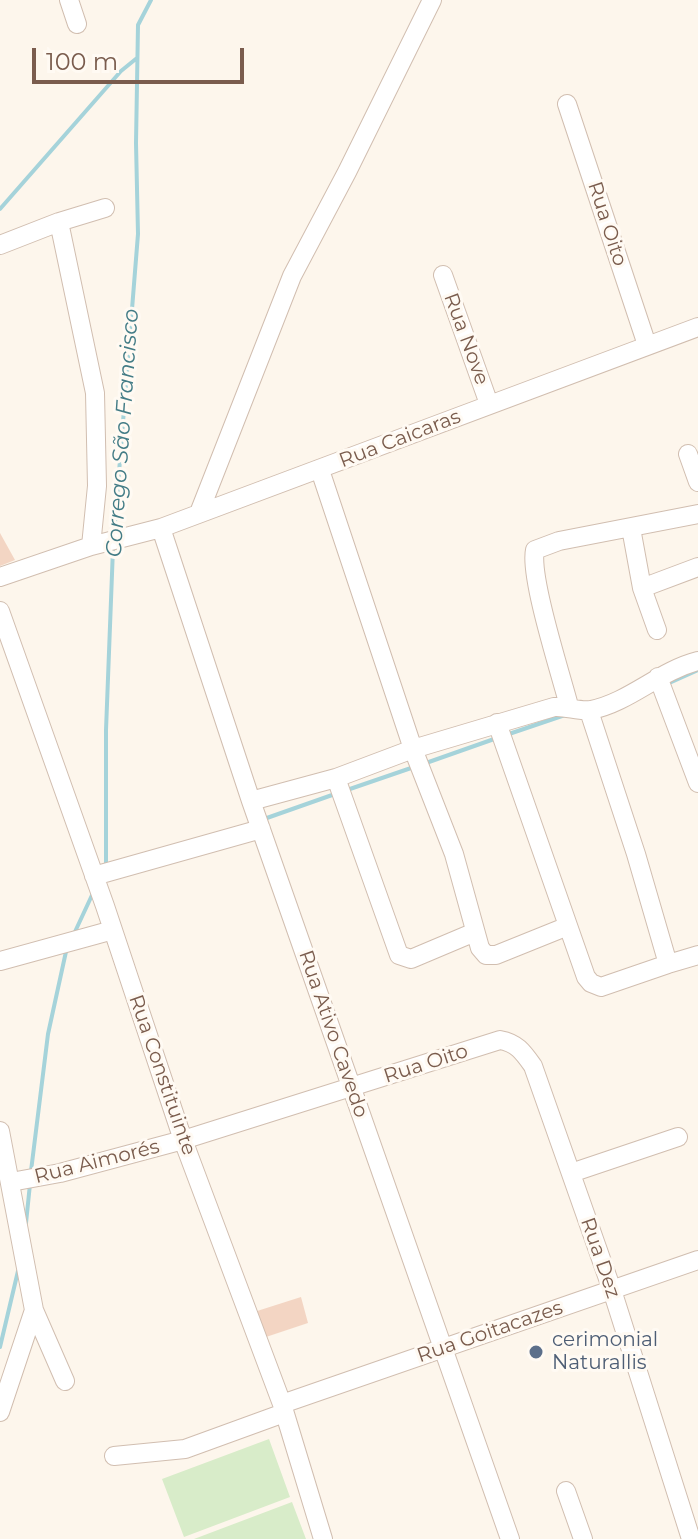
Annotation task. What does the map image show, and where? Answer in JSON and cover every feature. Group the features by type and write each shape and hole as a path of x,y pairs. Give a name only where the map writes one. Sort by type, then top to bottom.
{"street":[{"path":"69,0 77,24"},
{"path":"199,513 292,276 432,0"},
{"name":"Rua Oito","path":"567,104 647,345"},
{"path":"0,245 105,208"},
{"path":"59,222 95,393 96,545"},
{"name":"Rua Nove","path":"443,275 489,404"},
{"name":"Rua Caicaras","path":"0,577 96,545 161,528 698,327"},
{"path":"688,454 698,482"},
{"path":"320,470 413,749 454,854 482,952 490,956 568,926"},
{"path":"569,706 538,589 535,550 559,541 698,514"},
{"name":"Rua Ativo Cavedo","path":"161,528 251,801 510,1539"},
{"path":"631,528 642,588 657,630"},
{"path":"642,588 698,567"},
{"name":"Rua Constituinte","path":"0,611 101,875 105,906 183,1140 283,1409 323,1539"},
{"path":"251,801 336,778 413,749 554,707 569,706 589,711 625,698 658,677 698,661"},
{"path":"658,677 698,783"},
{"path":"589,711 668,964"},
{"path":"497,723 591,983 601,987 698,955"},
{"path":"336,778 399,955 411,959 475,932"},
{"path":"101,875 261,829"},
{"path":"0,961 113,930"},
{"name":"Rua Oito","path":"183,1140 500,1040"},
{"name":"Rua Dez","path":"500,1040 519,1047 533,1066 612,1290 691,1539"},
{"path":"0,1131 18,1181 18,1226 34,1310 65,1381"},
{"path":"571,1173 678,1137"},
{"name":"Rua Aimorés","path":"18,1181 183,1140"},
{"name":"Rua Goitacazes","path":"114,1456 185,1449 444,1349 698,1260"},
{"path":"0,1412 34,1310"},
{"path":"566,1491 583,1539"}],"green space":[{"path":"269,1439 290,1497 184,1537 162,1479"},
{"path":"292,1502 306,1539 194,1539"}],"building":[{"path":"0,533 15,560 0,566"},
{"path":"301,1297 308,1323 263,1338 254,1312"}],"waterway":[{"name":"Corrego São Francisco","path":"114,535 138,234 138,25 151,0"},
{"path":"0,209 121,71 137,58"},
{"name":"Corrego São Francisco","path":"106,867 106,730 113,548"},
{"path":"667,684 696,671"},
{"path":"506,735 565,715"},
{"path":"426,763 497,738"},
{"path":"347,790 414,767"},
{"path":"264,819 335,794"},
{"path":"73,936 93,893"},
{"path":"31,1171 48,1034 67,947"},
{"path":"26,1223 30,1184"},
{"path":"0,1347 18,1271"}],"place":[{"name":"cerimonial Naturallis","path":"536,1352"}]}
